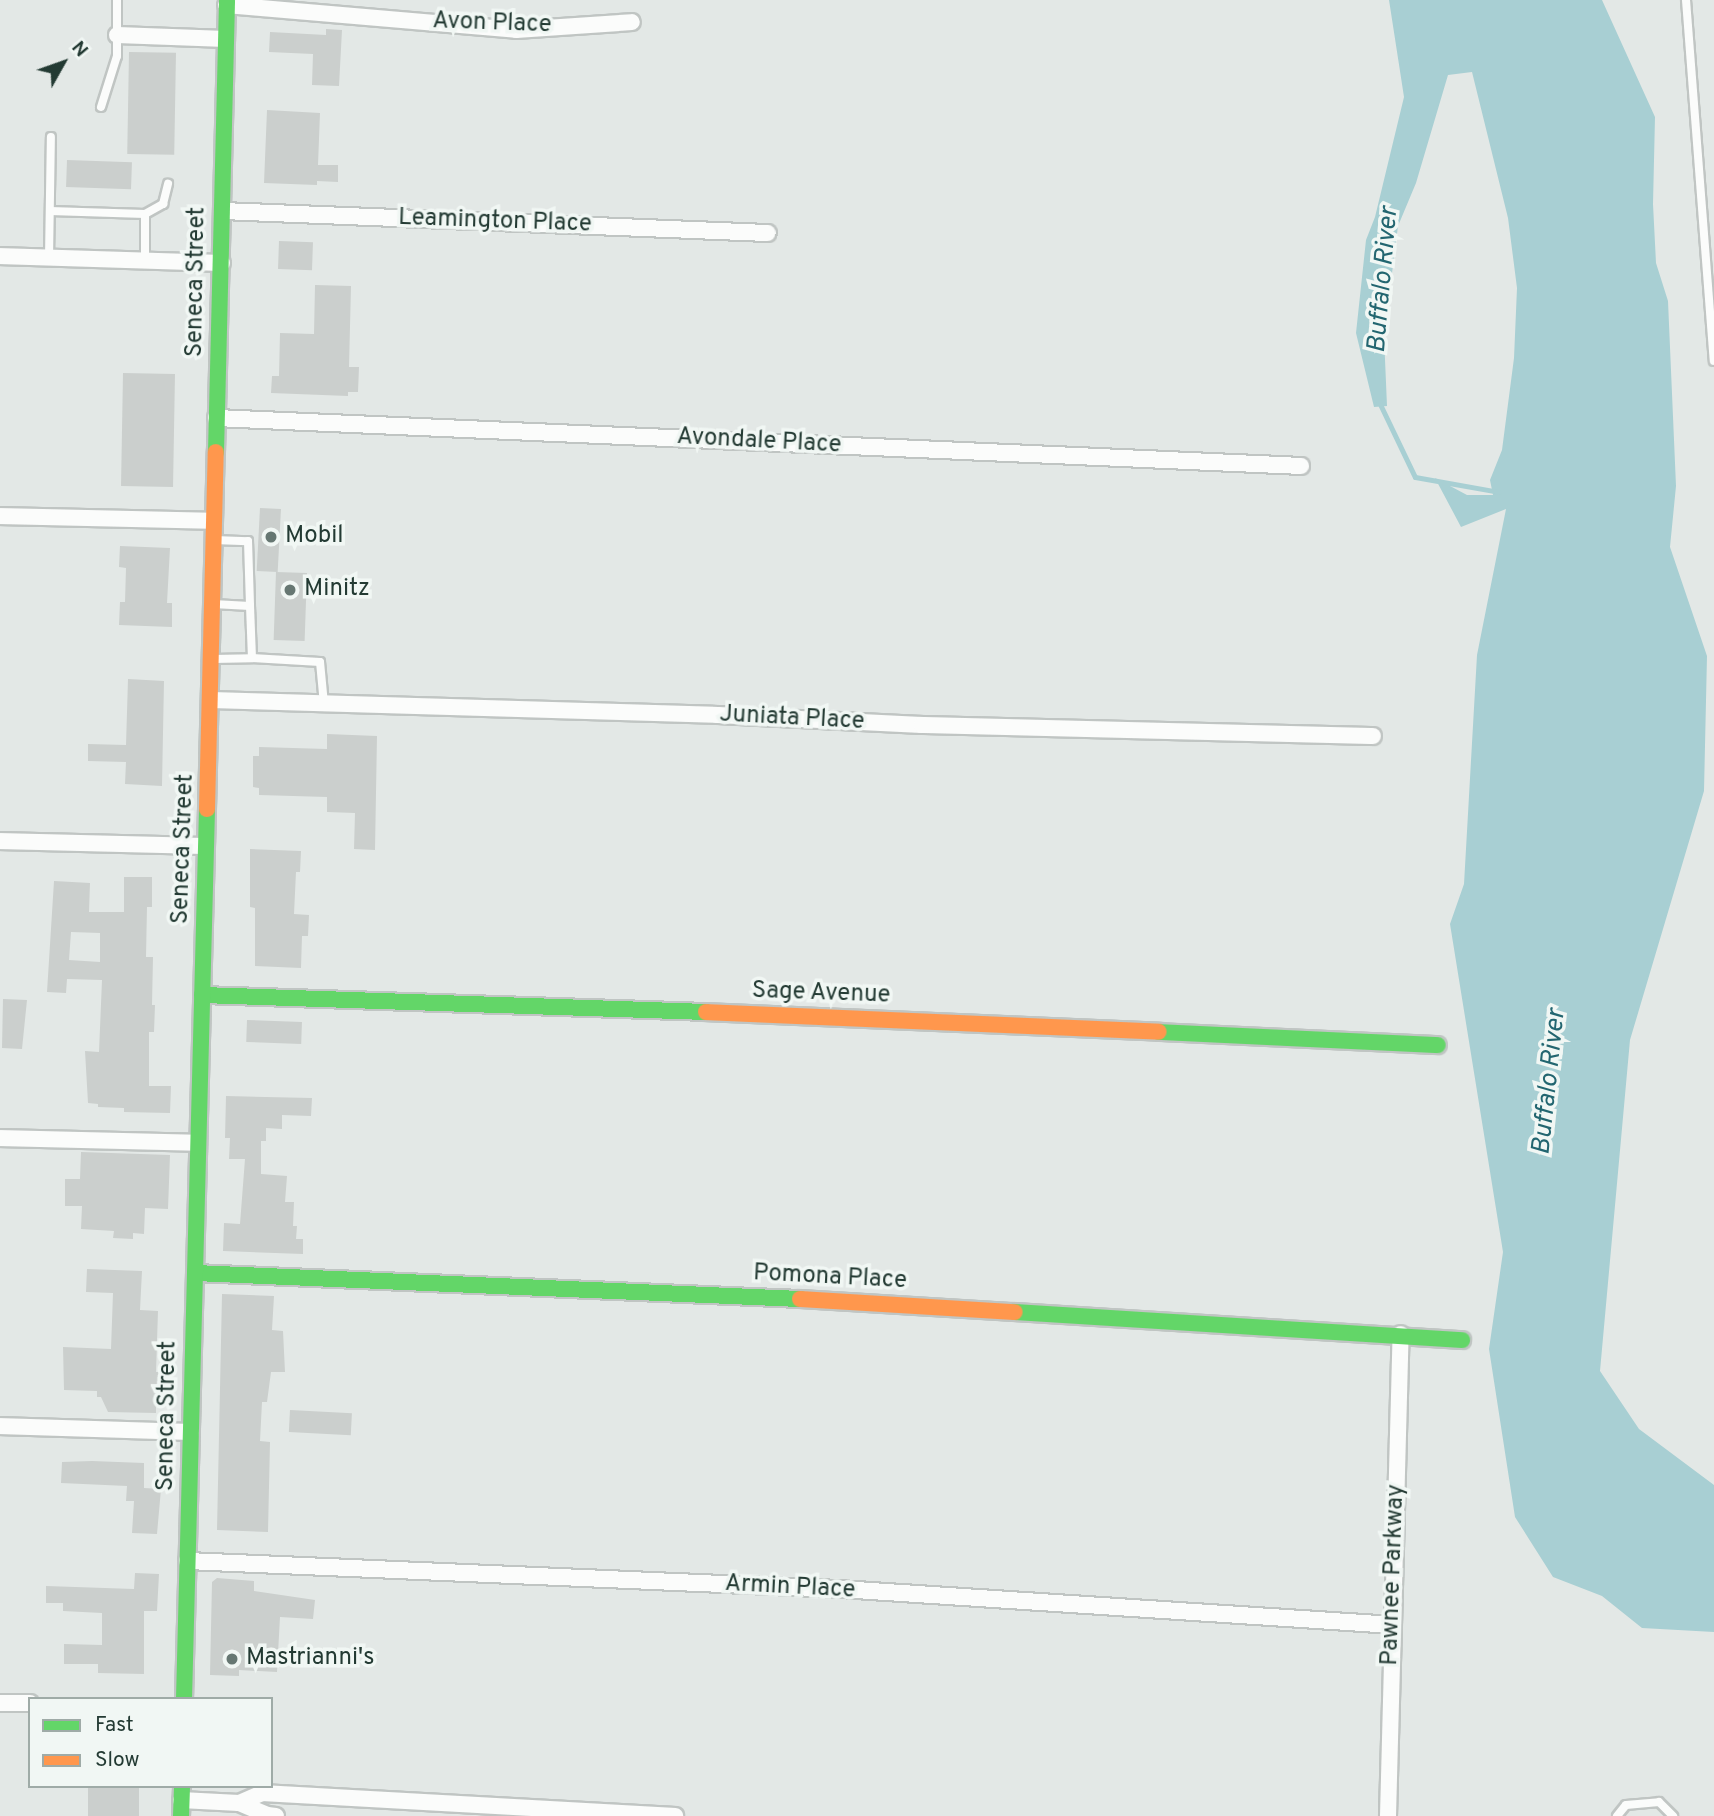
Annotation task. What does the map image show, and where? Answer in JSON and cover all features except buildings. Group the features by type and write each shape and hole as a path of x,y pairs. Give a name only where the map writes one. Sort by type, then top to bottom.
{"street":[{"name":"Avon Place","path":"226,3 516,30 632,22"},
{"name":"Seneca Street","path":"184,1697 222,263 226,3"},
{"path":"117,35 226,39"},
{"name":"Leamington Place","path":"222,211 768,233"},
{"path":"0,256 222,263"},
{"name":"Avondale Place","path":"216,418 1301,466"},
{"path":"0,516 214,521"},
{"name":"Juniata Place","path":"211,700 718,715 922,725 1373,736"},
{"path":"0,841 206,846"},
{"name":"Sage Avenue","path":"202,995 764,1014 1438,1045"},
{"path":"0,1138 198,1143"},
{"name":"Pomona Place","path":"195,1273 759,1296 1401,1334 1462,1340"},
{"name":"Pawnee Parkway","path":"1388,1816 1401,1334"},
{"path":"0,1426 191,1432"},
{"name":"Armin Place","path":"187,1561 840,1590 1393,1625"},
{"path":"0,1703 28,1703"},
{"path":"239,1803 262,1793 514,1811 675,1816"},
{"path":"181,1801 239,1803 276,1816"}],"lane":[{"path":"101,107 117,56 117,0"},
{"path":"1686,0 1714,360"},
{"path":"49,258 51,137"},
{"path":"50,211 145,214 163,204 168,184"},
{"path":"145,214 145,262"},
{"path":"213,540 248,541 252,659"},
{"path":"212,604 250,606"},
{"path":"211,659 320,662 324,704"},
{"path":"1617,1816 1626,1805 1659,1802 1673,1816"}],"water":[{"path":"1389,0 1602,0 1655,117 1653,204 1656,263 1668,301 1676,486 1670,547 1707,656 1704,791 1630,1040 1600,1371 1639,1429 1714,1485 1714,1632 1642,1628 1602,1596 1553,1577 1515,1517 1489,1349 1503,1252 1450,924 1464,884 1477,655 1506,509 1461,527 1435,478 1467,495 1493,495 1490,480 1502,450 1514,358 1517,288 1508,218 1472,72 1448,75 1416,183 1398,226 1384,336 1387,406 1374,407 1356,333 1366,240 1375,217 1404,97"}],"waterway":[{"name":"Buffalo River","path":"1379,402 1415,477 1499,492"}],"traffic: fast":[{"path":"216,452 227,0"},
{"path":"184,1697 207,809"},
{"path":"202,995 706,1012"},
{"path":"1159,1032 1438,1045"},
{"path":"195,1273 800,1299"},
{"path":"1015,1312 1462,1340"},
{"path":"181,1816 182,1788"}],"traffic: slow":[{"path":"207,809 216,452"},
{"path":"706,1012 1159,1032"},
{"path":"800,1299 1015,1312"}],"place":[{"name":"Mobil","path":"271,537"},
{"name":"Minitz","path":"290,590"},
{"name":"Mastrianni's","path":"232,1659"}]}
